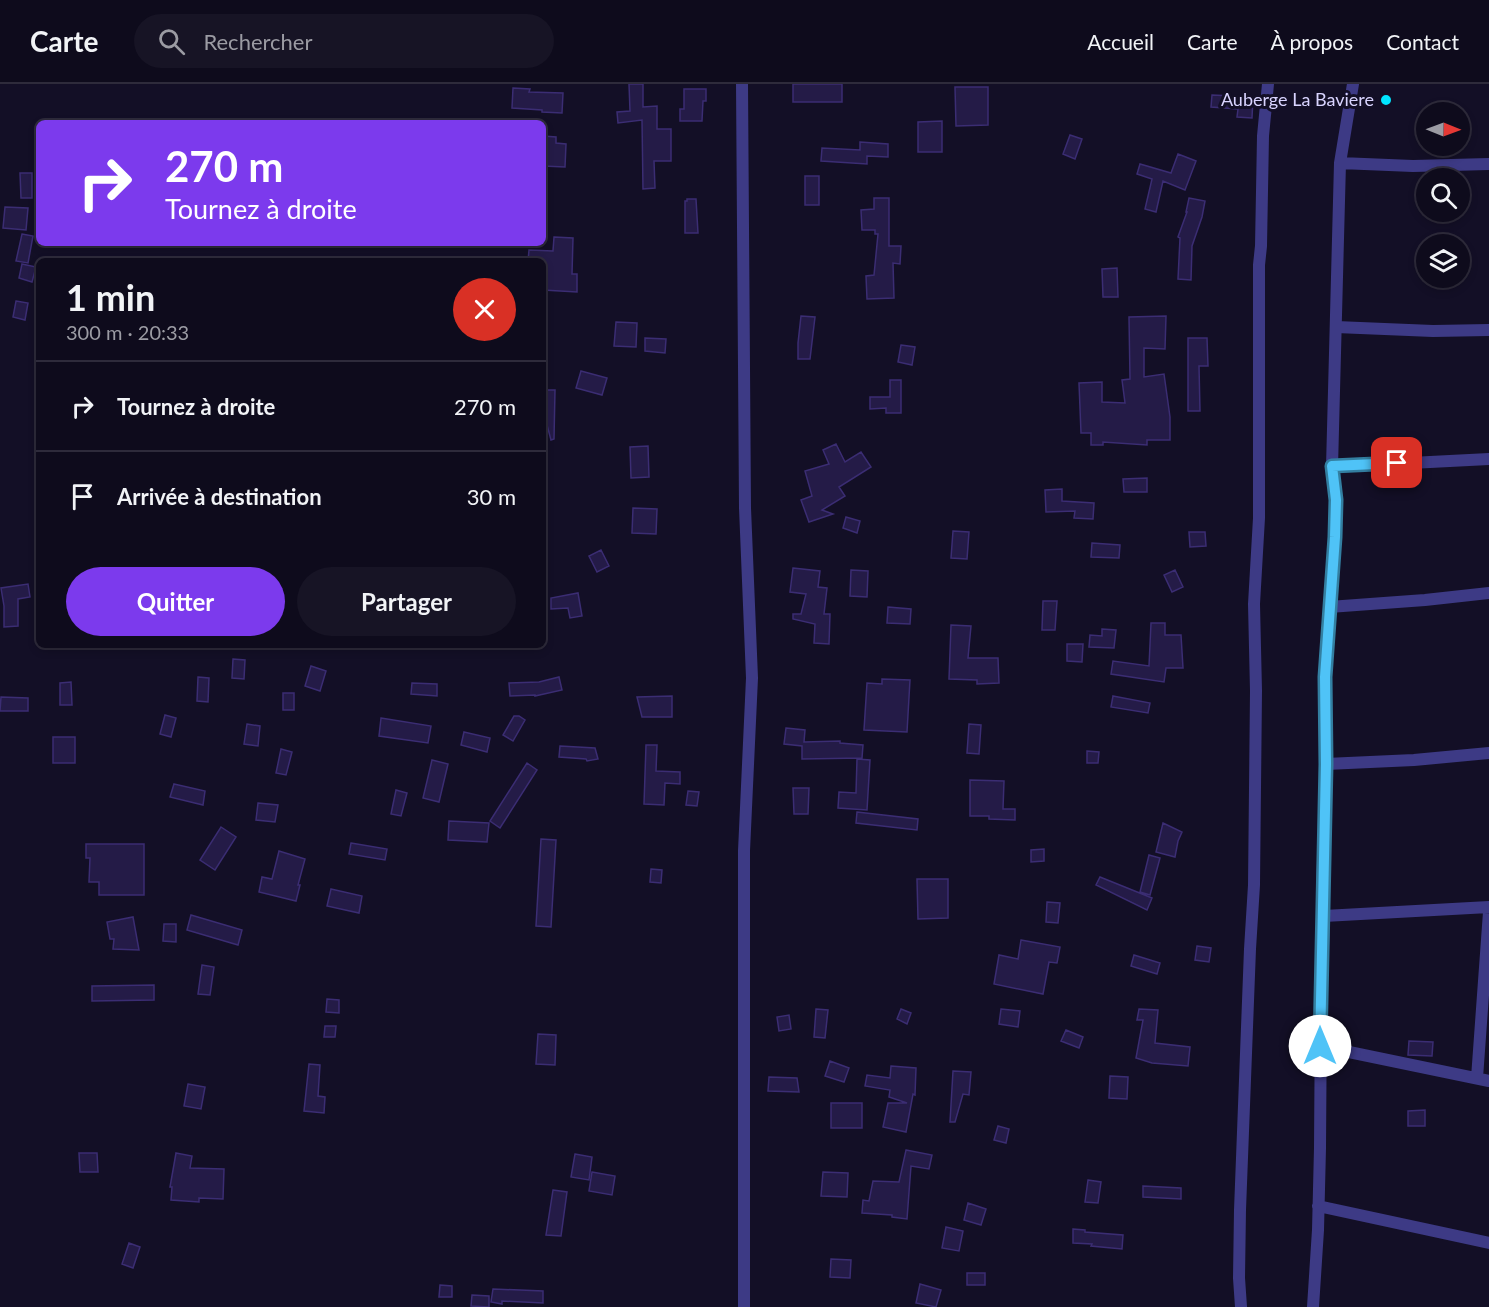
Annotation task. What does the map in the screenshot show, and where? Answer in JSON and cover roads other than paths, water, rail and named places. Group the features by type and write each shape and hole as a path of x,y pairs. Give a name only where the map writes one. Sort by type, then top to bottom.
{"street":[{"path":"742,84 745,508 752,678 744,851 744,1307"},
{"path":"1241,1307 1240,1210 1254,885 1256,691 1254,604 1259,518 1259,265 1262,246 1263,136 1268,84"},
{"path":"1313,1307 1318,1206 1324,916 1322,894 1326,764 1325,677 1336,500 1332,466 1340,163 1353,84"},
{"path":"1340,163 1413,166 1489,164"},
{"path":"1336,327 1433,331 1489,330"},
{"path":"1332,466 1489,459"},
{"path":"1329,607 1489,593"},
{"path":"1326,764 1414,760 1489,753"},
{"path":"1324,916 1489,907"},
{"path":"1320,1046 1483,1079 1489,912"},
{"path":"1318,1206 1489,1244"}],"place":[{"name":"Auberge La Baviere","path":"1386,100"}]}
